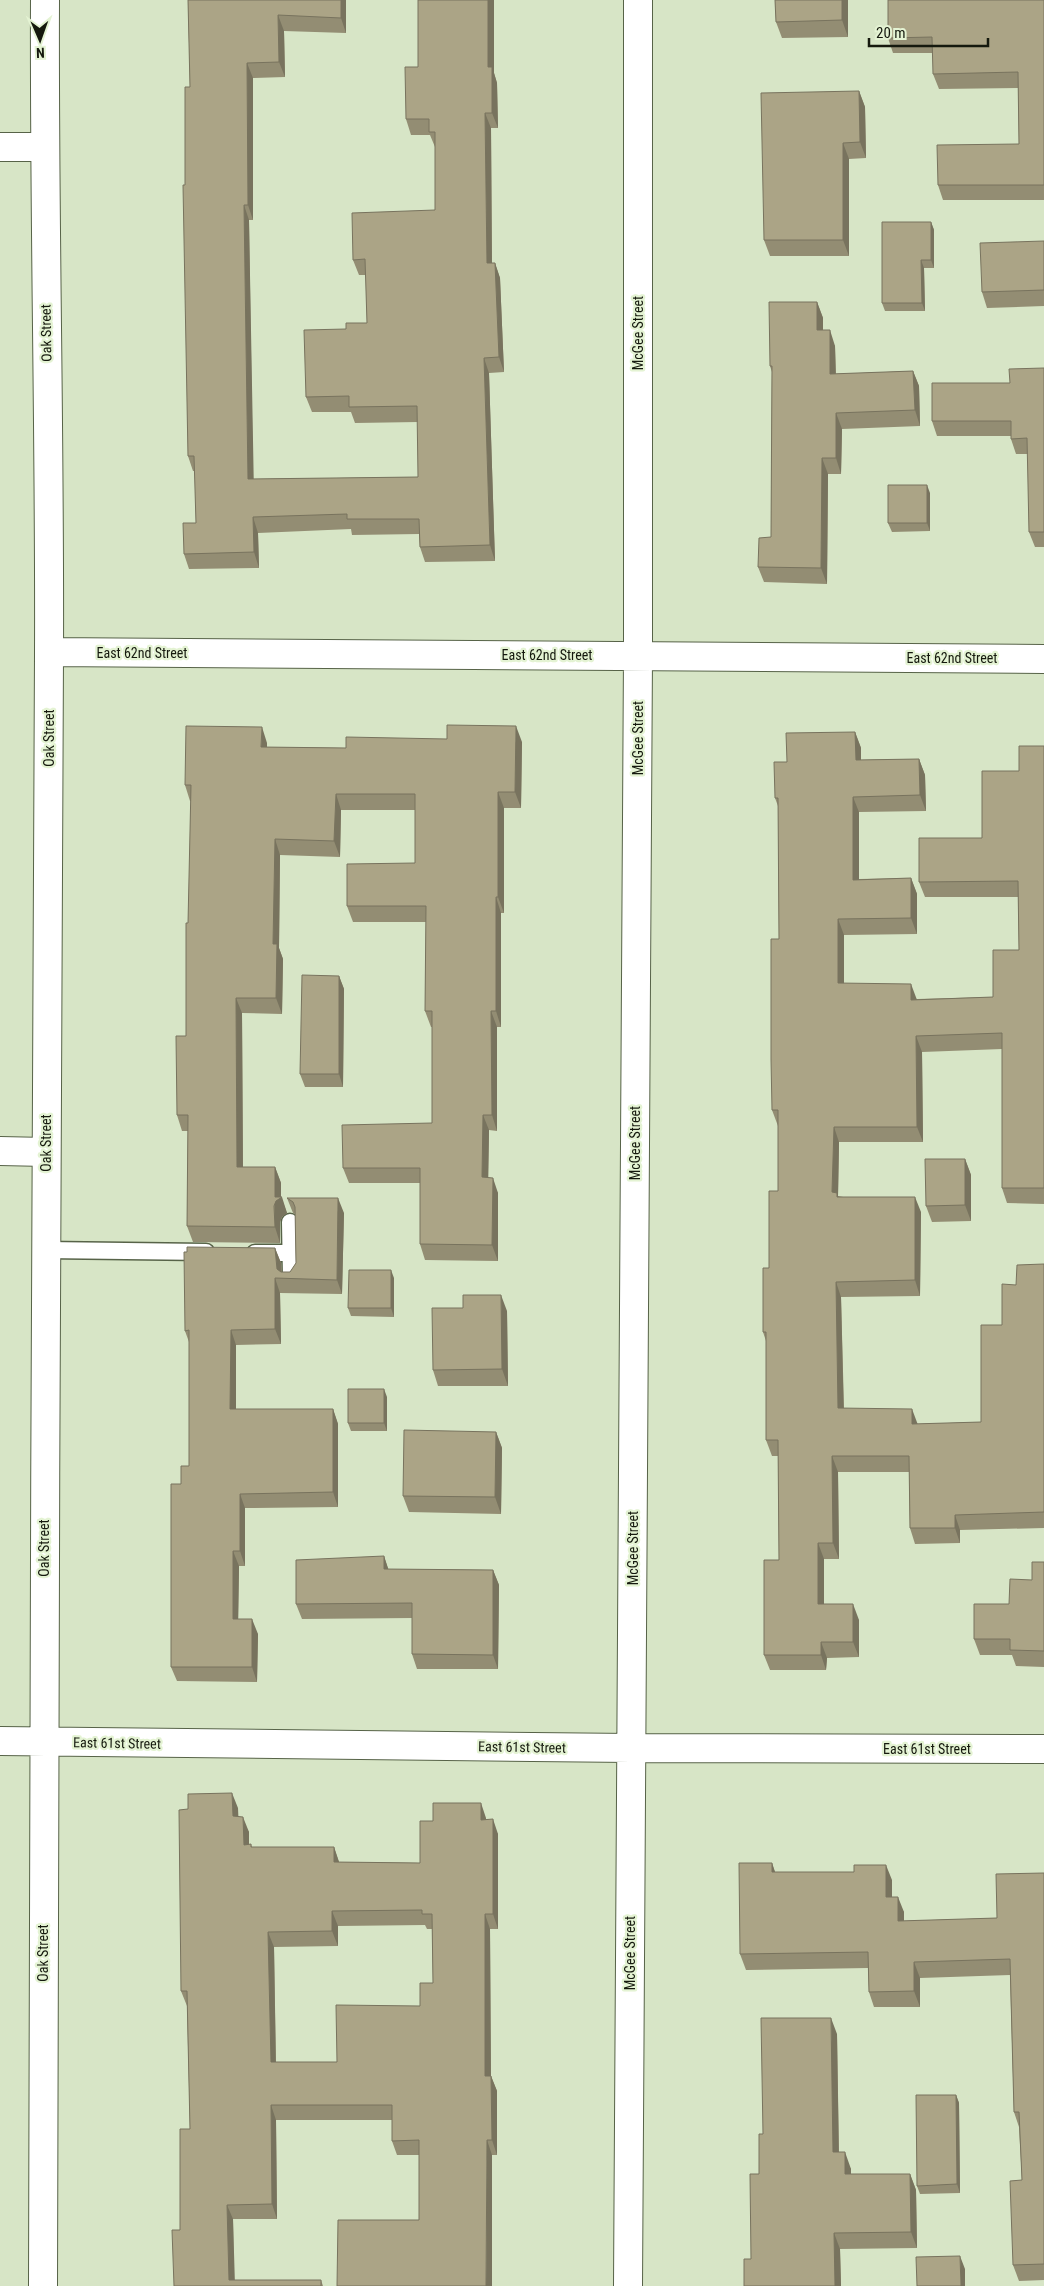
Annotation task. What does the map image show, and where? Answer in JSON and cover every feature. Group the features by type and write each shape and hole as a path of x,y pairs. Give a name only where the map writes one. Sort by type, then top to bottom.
{"street":[{"name":"Oak Street","path":"43,2286 43,1742 49,652 44,148 45,0"},
{"name":"McGee Street","path":"628,2286 638,656 638,0"},
{"path":"0,147 44,148"},
{"name":"East 62nd Street","path":"49,652 1044,659"},
{"path":"0,1151 46,1152"},
{"name":"East 61st Street","path":"0,1741 631,1748 1044,1749"}],"lane":[{"path":"290,1222 291,1278"},
{"path":"45,1250 222,1252"},
{"path":"242,1252 290,1253"}],"building":[{"path":"188,0 341,0 341,18 278,15 279,62 247,63 248,205 244,205 248,479 418,477 417,406 349,407 349,396 306,397 304,330 346,329 346,323 367,323 365,259 353,260 352,213 435,210 435,132 429,132 429,119 406,119 405,67 418,67 418,0 488,0 488,67 492,67 492,113 485,113 487,263 495,263 499,357 484,358 490,545 420,547 419,519 347,519 347,514 253,517 254,552 184,554 183,523 196,523 194,456 188,456 183,185 185,185 185,87 190,87"},
{"path":"775,0 842,0 842,20 776,22"},
{"path":"888,0 1044,0 1044,185 938,185 937,145 1019,144 1018,72 933,74 932,37 888,38"},
{"path":"859,91 860,142 843,143 843,240 764,240 761,93"},
{"path":"882,222 931,222 931,260 921,260 922,303 882,303"},
{"path":"1044,241 1044,290 982,292 980,243"},
{"path":"769,302 817,302 817,330 830,330 830,374 913,371 915,410 836,413 836,458 822,458 821,568 758,567 759,538 771,537 772,366 770,366"},
{"path":"1044,368 1044,532 1029,532 1027,438 1011,439 1011,421 932,421 932,383 1010,383 1009,369"},
{"path":"888,485 927,485 927,523 888,523"},
{"path":"447,725 516,726 515,792 498,792 496,1011 491,1011 492,1115 483,1115 482,1177 493,1178 492,1245 420,1244 420,1168 343,1168 342,1125 432,1123 432,1011 425,1011 426,906 347,906 347,864 415,863 415,794 336,794 334,841 275,839 273,944 277,944 276,998 236,998 237,1167 275,1167 275,1197 282,1197 276,1201 274,1206 275,1227 187,1226 188,1115 177,1115 176,1036 186,1036 186,923 188,923 191,785 185,785 186,726 262,727 261,747 346,748 346,737 447,739"},
{"path":"855,732 856,760 919,759 920,795 853,797 853,880 911,878 911,918 838,919 838,983 911,984 911,1000 993,997 993,950 1019,950 1018,881 919,882 919,838 982,838 982,771 1019,771 1019,746 1044,746 1044,1188 1002,1188 1002,1033 916,1036 917,1127 834,1127 832,1192 837,1193 837,1197 915,1197 915,1280 836,1282 838,1408 912,1409 912,1424 981,1422 981,1325 1002,1325 1002,1284 1016,1285 1017,1265 1044,1264 1044,1512 955,1515 955,1528 910,1528 909,1456 832,1456 833,1543 818,1543 818,1604 853,1604 853,1642 821,1642 821,1655 764,1655 764,1560 779,1560 778,1440 766,1440 766,1332 763,1332 763,1268 769,1268 769,1191 778,1191 778,1110 772,1110 771,1059 771,939 779,939 778,798 775,798 774,762 787,762 786,733"},
{"path":"302,975 339,976 339,1074 300,1074"},
{"path":"925,1159 965,1159 965,1205 926,1206"},
{"path":"287,1198 338,1198 337,1280 275,1278 275,1329 231,1330 230,1409 333,1409 333,1492 240,1494 240,1551 233,1551 233,1619 252,1619 252,1667 171,1667 171,1484 181,1484 181,1466 189,1466 189,1330 185,1331 184,1252 187,1252 187,1247 275,1248 277,1269 281,1272 290,1272 296,1263 295,1207 293,1202"},
{"path":"349,1270 391,1270 391,1308 348,1308"},
{"path":"463,1295 501,1295 502,1369 433,1370 432,1308 463,1308"},
{"path":"348,1389 384,1389 384,1423 348,1423"},
{"path":"404,1430 496,1432 495,1497 403,1496"},
{"path":"384,1556 384,1569 493,1570 493,1655 412,1654 412,1603 296,1604 296,1560"},
{"path":"1032,1562 1044,1562 1044,1651 1010,1650 1010,1639 974,1639 974,1604 1009,1604 1010,1579 1032,1580"},
{"path":"232,1793 233,1816 243,1817 244,1845 251,1844 251,1847 334,1847 334,1862 420,1863 420,1821 433,1821 433,1803 481,1803 481,1820 493,1819 493,1914 485,1914 485,2076 491,2076 492,2140 487,2140 486,2286 337,2286 338,2220 419,2220 419,2140 392,2141 392,2105 271,2105 272,2204 227,2205 229,2280 321,2280 321,2286 174,2286 172,2230 180,2230 180,2129 190,2129 187,1991 181,1991 179,1810 188,1809 188,1794","holes":["422,1910 422,1914 432,1914 433,1983 420,1983 420,2006 336,2005 337,2062 271,2062 268,1932 332,1931 332,1911"]},
{"path":"739,1863 772,1863 772,1872 854,1872 854,1865 886,1865 886,1897 898,1897 898,1921 997,1918 996,1874 1044,1873 1044,2264 1013,2265 1010,2181 1022,2180 1019,2112 1014,2112 1010,1959 914,1962 914,1991 869,1992 868,1952 740,1954"},
{"path":"761,2018 831,2018 833,2152 845,2152 845,2174 910,2174 911,2232 834,2233 835,2286 744,2286 744,2259 751,2259 750,2174 759,2174 759,2134 763,2134"},
{"path":"916,2095 956,2095 957,2184 917,2186"},
{"path":"960,2256 961,2286 917,2286 916,2257"}]}
